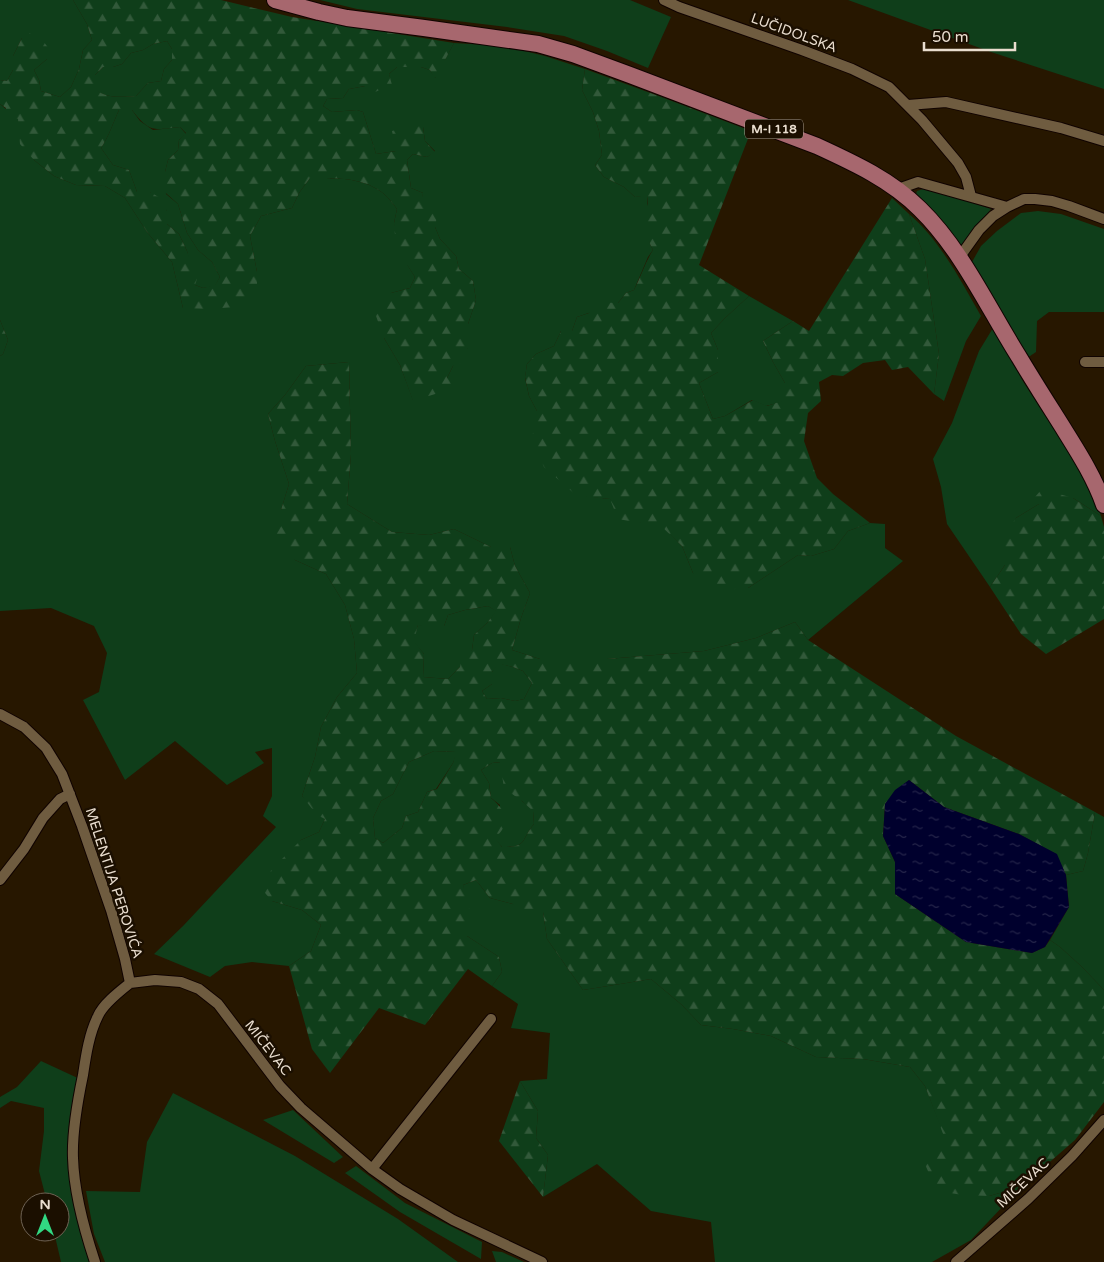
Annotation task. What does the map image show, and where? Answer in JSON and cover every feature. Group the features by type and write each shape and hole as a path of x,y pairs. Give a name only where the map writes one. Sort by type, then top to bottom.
{"main road":[{"name":"M-I 118","path":"275,0 347,18 538,44 573,54 657,84 817,146 877,176 898,189 921,210 948,242 982,291 1018,356 1080,456 1103,502"}],"street":[{"name":"LUČIDOLSKA","path":"664,0 852,69 889,87 922,120 958,163 966,178 971,196"},
{"path":"908,105 946,102 1062,128 1104,141"},
{"path":"898,189 918,182 1007,207"},
{"path":"959,258 979,230 993,216 1007,207 1024,200 1043,200 1069,206 1104,219"},
{"path":"1085,362 1104,362"},
{"name":"MELENTIJA PEROVIĆA","path":"0,714 24,727 46,748 62,774 111,910 130,983"},
{"name":"MELENTIJA PEROVIĆA","path":"0,880 24,849 44,818 60,799 70,794"},
{"name":"MIČEVAC","path":"130,983 155,980 182,982 199,989 218,1004 280,1086 301,1108 372,1169 400,1189 453,1220 542,1262"},
{"path":"95,1262 86,1235 76,1191 73,1158 75,1131 85,1062 98,1014 130,983"},
{"path":"372,1169 491,1019"},
{"name":"MIČEVAC","path":"956,1262 1028,1199 1072,1156 1104,1120"}],"green space":[{"path":"0,0 73,0 87,24 92,40 83,50 79,69 71,87 60,97 41,91 39,80 34,70 47,59 22,38 13,56 13,70 7,81 0,80"},
{"path":"73,0 221,0 292,17 454,43 445,60 443,75 434,78 430,70 421,67 397,67 389,74 392,85 375,92 365,86 349,89 343,98 327,99 323,106 332,112 357,110 363,112 376,154 396,151 392,131 415,124 423,127 425,141 435,152 427,157 413,154 407,160 411,188 423,193 422,202 438,212 435,227 440,239 456,256 459,269 473,281 476,300 468,324 468,348 465,362 453,366 447,378 452,380 454,388 413,401 400,365 384,338 376,316 378,301 391,293 410,288 415,277 396,248 394,223 397,209 376,188 358,181 310,178 299,193 292,208 261,216 250,236 257,272 257,290 236,307 183,308 172,262 147,232 125,198 105,186 76,185 54,176 34,160 20,144 18,119 4,116 6,108 0,104 0,80 7,81 13,70 13,56 22,38 29,33 43,41 50,50 47,59 34,70 39,80 41,91 60,97 71,87 79,69 83,50 92,40 87,24","holes":["167,41 172,49 172,60 164,69 161,81 148,83 136,96 109,96 96,89 95,75 103,67 113,67 122,64 131,53 143,50 153,44","119,110 132,110 143,123 153,128 180,127 186,133 179,140 178,150 168,160 165,172 157,176 158,186 178,204 187,233 198,250 212,262 220,277 215,285 203,288 195,285 197,279 187,251 179,234 167,224 167,211 162,199 150,192 137,192 129,170 113,165 101,148"]},
{"path":"320,0 630,0 671,17 648,68 564,36 507,27 357,9"},
{"path":"848,0 1104,0 1104,89 991,52"},
{"path":"167,41 172,49 172,60 164,69 161,81 148,83 136,96 109,96 95,89 95,75 103,67 113,67 122,64 131,53 143,50 153,44"},
{"path":"454,43 504,46 545,56 585,69 582,90 593,112 599,131 602,155 595,165 604,177 624,187 635,197 647,195 650,244 653,250 648,257 634,290 626,293 618,303 577,317 572,331 561,331 554,346 536,354 527,364 525,378 529,396 537,411 537,426 577,495 610,499 641,523 659,523 682,546 693,573 748,588 798,555 811,556 834,549 848,531 870,523 885,524 885,548 903,561 808,640 795,622 756,638 704,651 607,659 540,659 512,650 530,593 515,566 510,547 491,547 454,529 429,535 392,532 347,504 351,454 349,362 306,366 285,395 268,414 289,484 281,510 295,560 326,574 345,605 354,639 357,673 337,697 321,727 315,757 302,796 325,819 319,832 301,840 272,901 302,910 321,925 311,951 289,966 252,962 225,966 210,977 154,954 183,926 276,827 263,816 272,796 272,748 255,752 264,763 227,785 175,741 125,780 83,700 99,692 107,653 94,626 51,608 0,611 0,356 3,354 8,340 0,320 0,104 18,119 34,160 54,176 76,185 105,186 125,198 147,232 172,262 183,308 257,272 250,236 261,216 292,208 299,193 310,178 358,181 376,188 397,209 394,223 408,266 415,277 410,288 391,293 384,338 400,365 413,400 447,378 453,366 468,348 468,324 476,300 473,281 459,269 456,256 440,239 421,202 423,193 411,188 407,160 413,154 427,157 435,151 425,141 423,127 396,151 376,154 363,112 357,110 332,112 323,106 327,99 343,98 349,89 391,85 389,74 397,67 421,67 430,70 435,78"},
{"path":"585,69 751,131 699,265 749,296 711,333 718,350 718,372 699,383 713,419 725,416 753,400 767,406 785,400 785,383 763,341 793,321 809,331 892,198 909,214 925,259 939,354 934,394 908,367 892,370 885,360 863,363 843,376 832,375 819,382 821,401 808,413 804,441 817,478 833,494 870,523 848,531 834,549 811,556 798,555 748,588 711,591 693,573 682,546 659,524 618,519 610,499 577,496 544,467 531,437 537,426 537,411 529,396 525,377 527,364 536,354 554,346 561,331 572,331 577,317 589,313 594,302 618,303 626,293 634,290 653,250 642,217 648,204 647,196 635,197 624,187 604,177 595,165 602,155 599,131 593,112 582,90"},
{"path":"119,110 132,110 140,121 153,130 180,127 186,134 179,140 178,150 168,160 165,172 166,194 178,204 187,233 198,250 212,262 220,277 215,286 203,288 195,285 187,251 179,234 167,224 167,211 150,192 137,192 129,170 113,165 101,148"},
{"path":"923,189 934,190 991,209 962,245 955,244 915,197 917,191"},
{"path":"1038,211 1061,214 1104,229 1104,312 1049,312 1037,321 1036,352 1027,358 972,262 981,246 997,231 1021,213"},
{"path":"909,214 940,248 981,316 966,341 944,401 934,394 939,354 925,259"},
{"path":"749,296 793,321 763,341 785,383 785,401 766,406 752,400 725,416 713,419 699,383 718,372 718,350 711,333"},
{"path":"0,320 8,340 3,354 0,356"},
{"path":"993,328 1024,383 1088,482 1101,516 1073,498 1039,504 1016,518 1005,565 990,587 947,524 941,487 933,459 952,423 979,351"},
{"path":"349,362 351,454 347,504 392,532 429,535 454,529 491,547 510,547 515,566 530,593 512,650 540,659 607,659 704,651 756,638 795,622 808,640 956,736 1095,812 1083,871 1066,875 1056,854 1019,834 944,807 909,780 885,804 883,836 895,862 895,894 966,942 1032,953 1045,947 1050,940 1082,967 1104,990 1104,1102 1075,1140 1021,1187 989,1196 937,1191 923,1160 945,1139 925,1086 910,1067 863,1059 816,1057 771,1036 701,1025 682,1005 651,979 583,990 547,939 543,912 519,918 513,904 490,898 476,880 463,885 473,923 467,936 499,957 502,972 492,986 468,969 425,1025 379,1008 330,1073 312,1049 289,966 311,951 321,925 302,910 272,901 259,886 273,868 301,840 319,832 325,819 317,815 302,796 315,757 321,727 337,697 357,673 354,639 345,605 326,574 295,560 273,540 289,484 268,414 285,395 306,366","holes":["488,606 496,611 474,635 472,650 462,654 460,667 448,679 423,677 424,654 414,641 418,625 434,629 444,626 448,615","499,664 523,671 532,683 524,699 515,701 501,698 487,699 482,691 492,684 492,672","434,751 456,752 453,763 437,789 427,792 418,812 406,816 402,828 383,843 375,838 373,818 381,801 393,794 409,762","500,762 504,788 533,811 534,824 522,842 516,846 502,847 495,838 505,823 504,813 491,798 489,783 481,770 492,763"]},
{"path":"1042,489 1073,498 1101,516 1104,527 1104,619 1046,654 1021,634 990,587 1005,565 998,544 1016,518 1039,504 1035,497"},
{"path":"488,606 497,611 474,635 472,650 460,667 448,679 423,677 424,654 413,641 418,625 444,626 448,615"},
{"path":"498,663 523,671 532,683 524,699 515,701 501,698 487,699 482,691 492,684 492,672"},
{"path":"434,751 457,752 453,763 436,789 427,792 418,812 406,816 402,828 383,843 375,838 373,818 381,801 393,794 409,762"},
{"path":"501,762 522,801 533,810 534,824 520,844 510,847 502,847 494,838 500,805 491,798 489,783 481,770 492,763"},
{"path":"1095,812 1104,817 1104,990 1082,967 1050,940 1069,907 1066,875 1083,871"},
{"path":"476,880 490,898 543,912 547,939 583,990 651,979 682,1005 701,1025 771,1036 816,1057 863,1059 910,1067 925,1086 946,1139 989,1196 1021,1187 971,1240 932,1262 715,1262 711,1222 651,1211 597,1164 543,1197 548,1155 536,1138 538,1111 520,1081 547,1079 550,1033 511,1028 518,1004 492,986 502,972 499,957 467,936 463,885"},
{"path":"41,1061 82,1080 73,1158 95,1262 61,1262 56,1242 70,1242 70,1192 44,1192 39,1171 44,1131 44,1108 11,1101 0,1108 0,1097 17,1087"},
{"path":"520,1081 538,1111 536,1138 548,1155 543,1197 499,1141"},
{"path":"173,1093 295,1156 398,1219 458,1262 105,1262 94,1234 86,1191 140,1192 147,1142"},
{"path":"293,1110 343,1157 334,1163 263,1120"},
{"path":"356,1166 405,1203 482,1242 481,1259 400,1212 345,1173"},
{"path":"492,1251 502,1252 524,1262 496,1262"}],"water":[{"path":"909,780 944,807 1019,834 1057,854 1066,875 1069,907 1045,947 1032,953 966,942 895,894 895,862 883,836 885,804 895,790"}]}
